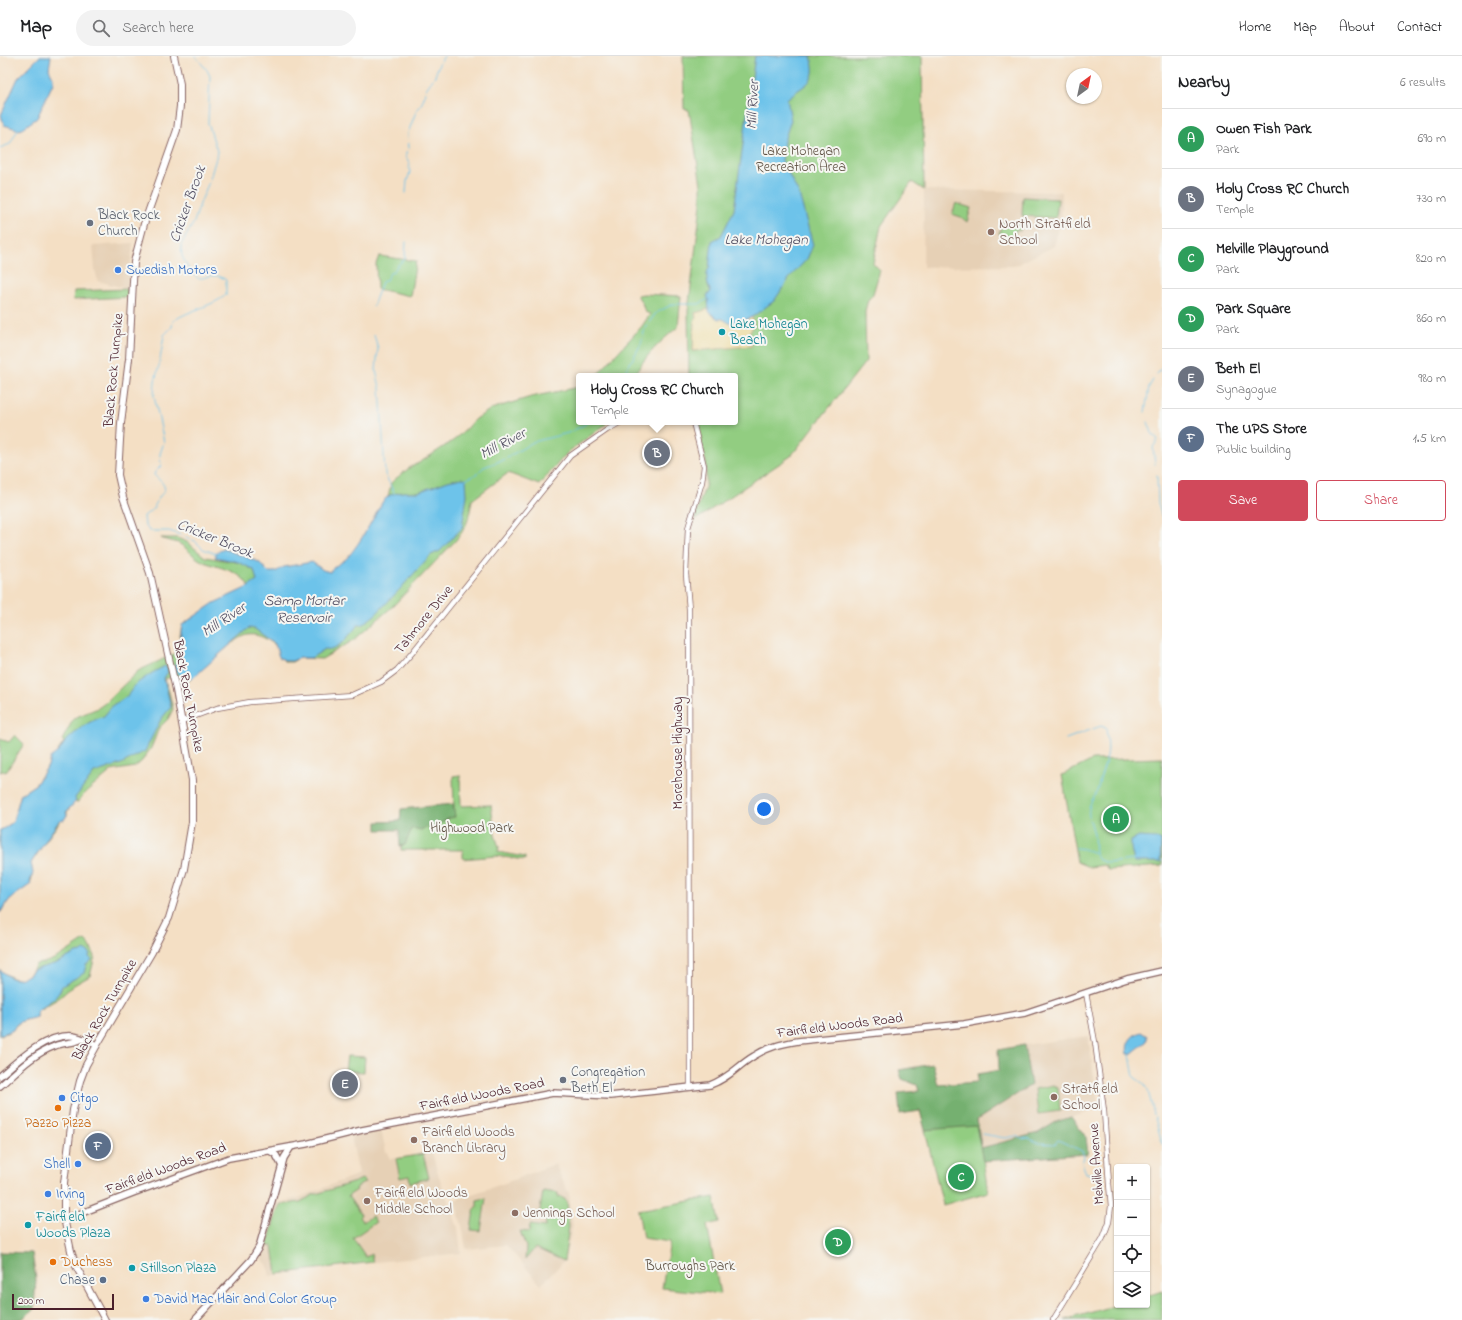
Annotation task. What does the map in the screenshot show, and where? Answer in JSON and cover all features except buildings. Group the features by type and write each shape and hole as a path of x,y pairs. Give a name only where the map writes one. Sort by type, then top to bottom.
{"main road":[{"name":"Black Rock Turnpike","path":"105,1320 76,1266 71,1251 64,1218 64,1183 73,1110 80,1081 97,1045 159,940 169,918 184,869 192,822 192,780 172,669 150,573 123,498 118,475 129,359 134,262 142,230 177,130 179,117 180,84 174,56"},
{"name":"Fairfield Woods Road","path":"64,1218 74,1216 229,1158 291,1147 362,1130 553,1093 610,1096 710,1085 723,1080 753,1056 773,1046 798,1041 964,1024 1025,1013 1127,979 1162,971"},
{"path":"0,1076 22,1057 56,1038 74,1036 97,1045"},
{"path":"0,1086 27,1062 43,1051 56,1045 77,1042 82,1039"},
{"path":"195,1320 257,1252 263,1238 284,1158 291,1147"},
{"path":"270,1151 276,1155 282,1166"}],"street":[{"name":"Tahmore Drive","path":"182,721 218,708 250,702 352,694 381,682 397,670 412,653 570,456 616,425"},
{"name":"Morehouse Highway","path":"690,1088 689,609 686,574 688,528 702,482 704,466 694,425"},
{"name":"Melville Avenue","path":"1052,1320 1103,1238 1110,1222 1111,1206 1108,1184 1104,1112 1095,1042 1086,993"}],"shaded area":[{"name":"North Stratfield School","path":"924,190 1062,192 1062,217 1054,246 1014,266 923,267"},
{"path":"133,243 128,289 98,281 95,270 93,246"},
{"name":"Stratfield School","path":"1088,1036 1099,1109 1056,1122 1038,1133 981,1149 977,1120 1031,1085 1024,1045"},
{"name":"Fairfield Woods Middle School","path":"381,1130 386,1152 388,1152 390,1159 432,1152 437,1171 458,1228 461,1253 321,1268 270,1276 267,1264 259,1257 266,1246 277,1203 298,1198 359,1174 351,1137"},
{"name":"Jennings School","path":"555,1164 569,1194 573,1226 564,1261 541,1285 506,1245 466,1249 462,1225 454,1200"}],"green space":[{"name":"Lake Mohegan Recreation Area","path":"683,56 922,56 924,190 912,182 881,226 873,263 880,270 873,294 868,300 865,311 866,361 791,456 700,517 694,519 706,484 706,463 697,425 738,425 738,373 689,373 688,311 701,204 701,185 689,110 684,109"},
{"path":"1023,197 1058,199 1056,218 1022,216"},
{"path":"956,203 971,208 967,222 961,217 952,214"},
{"path":"1002,222 1016,225 1016,222 1022,223 1020,231 1016,230 1014,236 1011,238 999,234"},
{"path":"379,256 416,261 410,296 377,289 376,264"},
{"path":"128,289 127,297 73,300 74,291"},
{"path":"637,295 681,296 678,327 648,356 636,373 599,373 642,326 650,314 645,312"},
{"path":"576,388 576,425 605,425 568,452 539,485 508,473 472,500 468,521 464,530 457,539 393,606 354,640 322,659 299,658 292,662 285,662 280,657 278,647 260,636 248,635 242,637 226,648 187,682 184,682 176,675 165,679 173,709 168,719 159,728 151,748 142,761 135,767 111,771 81,797 78,802 74,802 67,812 67,815 55,828 31,863 32,876 29,884 10,899 0,913 0,830 13,822 21,794 36,784 64,742 62,740 74,718 98,708 105,703 138,671 176,653 181,643 180,636 182,625 191,619 203,617 250,591 247,584 236,574 200,560 176,542 161,538 177,538 187,542 205,557 243,563 268,579 335,580 387,502 391,483 394,480 412,466 454,440 476,419 491,409 531,397"},
{"path":"15,735 24,744 6,772 0,772 0,739 9,742"},
{"path":"1162,758 1162,866 1108,870 1105,865 1089,867 1077,862 1062,775 1093,760"},
{"name":"Highwood Park","path":"460,775 461,806 491,805 495,835 499,847 498,852 525,857 525,860 496,856 463,859 463,850 401,850 403,812 454,810 453,776"},
{"path":"453,804 455,817 449,818 432,829 426,827 421,830 412,828 405,845 400,846 399,830 377,830 377,822 400,821 401,809"},
{"path":"85,940 89,944 95,956 90,976 74,985 59,998 37,1011 37,1017 20,1022 13,1030 0,1036 0,970 16,979 24,978 32,971 36,964 49,961"},
{"path":"1024,1045 1031,1085 977,1120 981,1148 1038,1133 1056,1122 1071,1117 1086,1137 1088,1154 983,1161 976,1126 925,1130 920,1111 900,1114 898,1093 919,1091 917,1085 902,1079 899,1070 933,1064 938,1085 977,1082 978,1074 999,1070 998,1050"},
{"path":"347,1056 365,1057 364,1072 345,1071"},
{"path":"1053,1085 1058,1088 1060,1111 1038,1114 1035,1089"},
{"path":"977,1120 988,1192 943,1205 925,1130"},
{"path":"423,1154 429,1178 410,1183 409,1176 400,1178 396,1159"},
{"path":"362,1179 365,1182 348,1196 361,1215 359,1217 363,1222 372,1216 376,1222 353,1238 366,1257 371,1254 373,1262 277,1274 273,1246 267,1246 280,1205 300,1202 313,1195"},
{"path":"543,1191 558,1193 558,1197 560,1196 567,1201 569,1227 564,1261 535,1248 525,1260 526,1247 520,1231 529,1232 530,1225 545,1227 546,1220 539,1218"},
{"name":"Burroughs Park","path":"714,1197 719,1222 707,1225 720,1294 662,1288 670,1242 643,1238 638,1210"},
{"path":"486,1198 481,1231 471,1230 474,1210 477,1207 477,1200"},
{"path":"0,1252 32,1253 36,1279 34,1309 21,1320 0,1320"},
{"path":"1162,1291 1162,1320 1065,1320 1114,1306 1114,1308 1150,1308 1150,1295"}],"sand":[{"name":"Lake Mohegan Beach","path":"709,309 724,319 734,321 752,317 754,325 749,334 752,346 693,351 694,321 696,318 695,313"}],"water":[{"path":"40,56 51,56 49,69 53,77 53,83 37,118 20,130 4,125 1,115 18,78"},
{"name":"Lake Mohegan","path":"755,56 811,56 813,73 811,78 804,86 787,99 791,120 784,141 782,161 799,194 813,245 807,259 791,276 774,301 752,317 740,322 729,323 723,319 718,319 709,312 707,295 711,292 708,286 707,273 709,268 712,241 721,236 734,210"},
{"name":"Samp Mortar Reservoir","path":"462,478 466,479 467,495 462,528 440,551 431,555 426,560 376,614 362,625 358,625 335,648 325,649 311,658 299,658 292,661 286,661 279,657 275,644 255,629 249,628 194,677 186,681 176,671 174,666 180,651 182,625 214,603 248,587 257,581 254,570 238,562 215,557 217,552 224,549 259,562 268,572 275,572 284,567 312,562 323,570 330,572 347,558 357,545 383,501 390,495 402,492 418,492 448,481"},
{"path":"165,666 167,667 168,672 164,678 171,707 161,719 145,751 121,764 94,773 75,798 76,801 66,812 67,815 64,820 59,821 31,863 33,873 30,882 31,884 10,899 0,913 0,830 13,822 21,794 36,784 48,766 50,758 59,751 65,742 78,730 90,722 104,716 114,704 127,696 136,684"},
{"path":"1139,837 1156,838 1161,841 1160,862 1134,862 1131,841"},
{"path":"84,950 90,953 89,957 92,960 86,965 84,973 62,986 55,998 37,1011 37,1017 20,1022 13,1030 0,1035 0,970 9,977 18,979 28,975 33,970 57,963"},
{"path":"1141,1032 1147,1036 1147,1041 1131,1054 1128,1054 1128,1043 1134,1035"}],"waterway":[{"name":"Cricker Brook","path":"195,56 210,76 208,123 217,151 209,182 194,222 181,245 182,256 191,272 199,279 210,276 219,276 226,280 226,295 221,299 179,317 173,321 172,327 164,335 155,381 154,396 164,442 160,454 161,466 154,475 162,482 165,489 154,507 144,516 145,526 150,531 169,531 181,535 195,541 203,549 217,554"},
{"path":"406,193 407,181 410,172 410,164 406,154 409,149 408,133 417,109 422,103 426,89 435,76 439,64 444,56"},
{"path":"0,148 10,144 18,129"},
{"path":"373,306 382,282 386,280 390,273 394,271 405,259 406,242"},
{"name":"Mill River","path":"625,373 641,344 645,328 656,313 673,304 699,304 708,299"},
{"path":"374,335 378,348 376,371 380,387 385,474 395,495"},
{"path":"1157,374 1162,367"},
{"path":"1145,412 1149,387 1153,380"},
{"path":"1148,422 1152,433 1158,440 1153,447 1155,464"},
{"name":"Mill River","path":"465,480 475,475 484,467 505,459 533,442 568,433 584,425"},
{"path":"1157,475 1158,504 1162,517"},
{"path":"1066,739 1101,726 1106,728 1108,753 1097,792 1089,807 1089,817"},
{"path":"1090,820 1094,834 1095,854 1099,860 1108,863 1133,860"},
{"path":"1076,848 1095,853"},
{"path":"1130,1055 1134,1077 1144,1084 1148,1091 1162,1144"},
{"path":"982,1134 1005,1138 1016,1136 1022,1139 1028,1138 1039,1143 1055,1144 1058,1140 1082,1151 1084,1157 1082,1163 1086,1173 1102,1176"}],"place":[{"name":"Black Rock Church","path":"90,223"},
{"name":"North Stratfield School","path":"991,232"},
{"name":"Swedish Motors","path":"118,270"},
{"name":"Lake Mohegan Beach","path":"722,332"},
{"name":"Holy Cross RC Church","path":"657,453"},
{"name":"Owen Fish Park","path":"1116,819"},
{"name":"Congregation Beth El","path":"563,1080"},
{"name":"Beth El","path":"345,1084"},
{"name":"Stratfield School","path":"1054,1097"},
{"name":"Citgo","path":"62,1098"},
{"name":"Pazzo Pizza","path":"58,1108"},
{"name":"Fairfield Woods Branch Library","path":"414,1140"},
{"name":"The UPS Store","path":"98,1146"},
{"name":"Shell","path":"78,1164"},
{"name":"Melville Playground","path":"961,1177"},
{"name":"Irving","path":"48,1194"},
{"name":"Fairfield Woods Middle School","path":"367,1201"},
{"name":"Jennings School","path":"515,1213"},
{"name":"Fairfield Woods Plaza","path":"28,1225"},
{"name":"Park Square","path":"838,1242"},
{"name":"Duchess","path":"53,1262"},
{"name":"Stillson Plaza","path":"132,1268"},
{"name":"Chase","path":"103,1280"},
{"name":"David Mac Hair and Color Group","path":"146,1299"}]}
